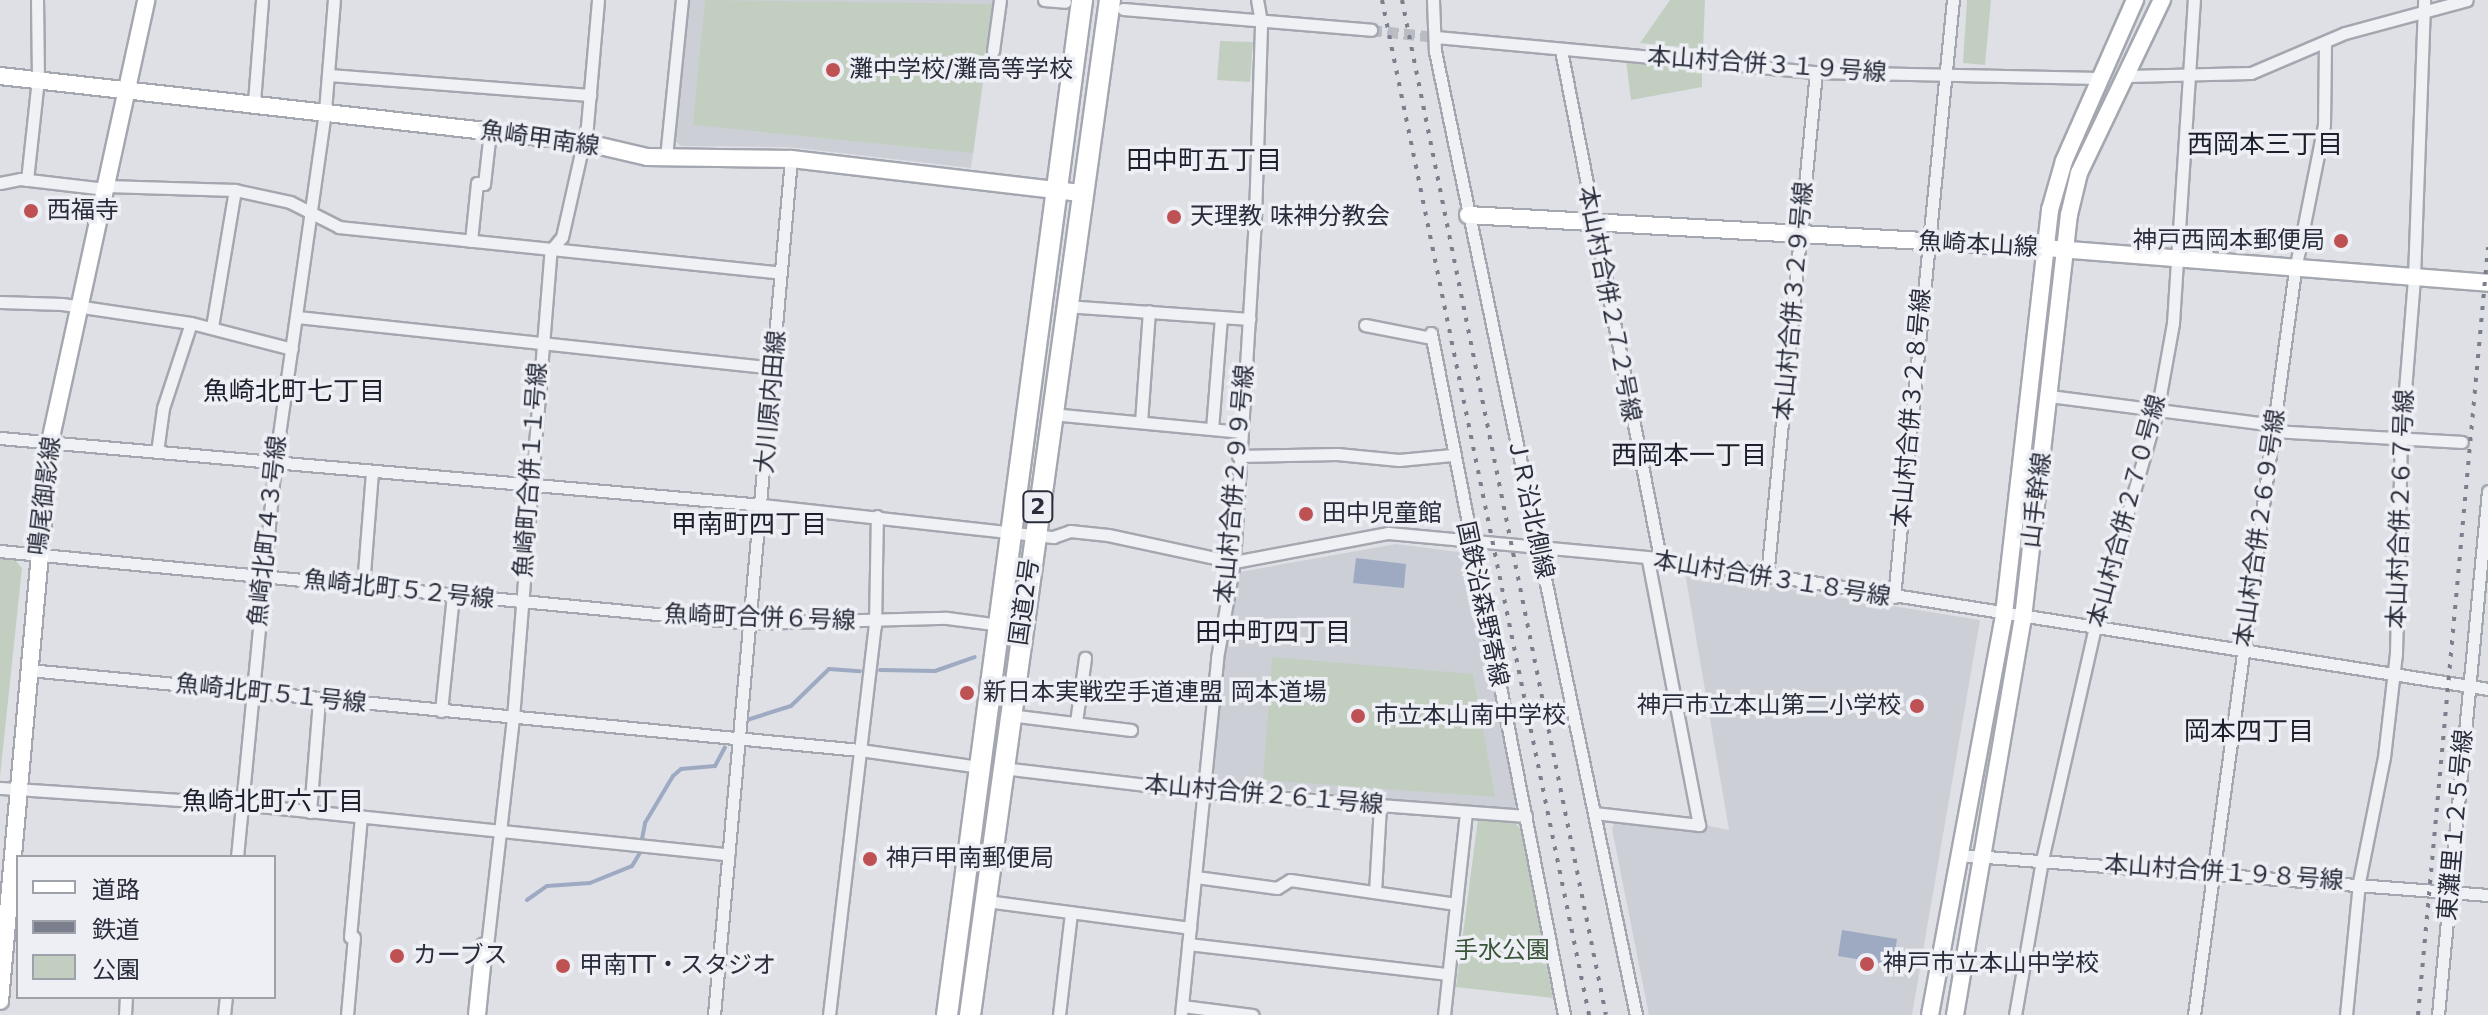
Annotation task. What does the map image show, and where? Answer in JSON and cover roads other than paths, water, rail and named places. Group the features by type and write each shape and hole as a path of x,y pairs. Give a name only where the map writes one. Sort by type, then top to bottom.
{"highway":[{"name":"国道2号","path":"947,1015 1058,192 1074,1"},
{"name":"国道2号","path":"970,1015 1081,193 1116,5"}],"street":[{"path":"27,180 38,79 37,0"},
{"name":"鳴尾御影線","path":"0,1001 4,911 50,442 146,0"},
{"path":"254,102 262,0"},
{"name":"魚崎北町４３号線","path":"237,855 250,692 275,463 298,317 308,212 325,111 334,0"},
{"name":"魚崎町合併１１号線","path":"477,1015 513,718 551,250 562,237 583,142 598,0"},
{"path":"666,157 682,0"},
{"path":"993,51 1000,0"},
{"path":"1044,0 1074,1"},
{"name":"本山村合併２９９号線","path":"1182,1011 1217,658 1234,562 1238,456 1250,319 1261,22 1257,0"},
{"name":"ＪＲ沿北側線","path":"1433,0 1436,37 1468,215 1636,1015"},
{"name":"本山村合併３２８号線","path":"1894,597 1943,76 1953,0"},
{"name":"山手幹線","path":"1930,1015 2004,614 2045,248 2064,161 2135,0"},
{"name":"山手幹線","path":"1955,1015 2023,618 2065,250 2079,173 2162,0"},
{"path":"2194,3 2207,0"},
{"path":"2128,76 2251,73 2424,6 2467,0"},
{"name":"本山村合併２７０号線","path":"2015,1015 2042,860 2094,631 2157,412 2179,258 2194,3"},
{"path":"1116,5 1261,22 1371,30"},
{"name":"本山村合併２６７号線","path":"2346,1015 2359,882 2393,677 2401,440 2414,277 2424,6"},
{"name":"本山村合併３１９号線","path":"1436,37 1816,72 2099,78"},
{"name":"本山村合併２６９号線","path":"2194,1015 2295,270 2324,125 2325,42"},
{"name":"本山村合併２７２号線","path":"1561,50 1699,825 1594,813"},
{"name":"本山村合併３２９号線","path":"1767,577 1816,72"},
{"path":"328,75 590,95"},
{"name":"魚崎甲南線","path":"0,76 128,87 583,142 666,157 791,159 1081,193"},
{"path":"471,241 490,131"},
{"name":"大川原内田線","path":"714,1015 791,159"},
{"path":"0,183 27,180 106,188 235,190 290,202 339,227 781,273"},
{"path":"212,327 235,190"},
{"name":"魚崎本山線","path":"1468,215 2045,248 2488,283"},
{"path":"0,302 80,307 191,323 292,349"},
{"path":"1065,306 1250,319"},
{"path":"1141,422 1149,311"},
{"path":"298,317 541,346 774,368"},
{"path":"1212,429 1221,317"},
{"path":"157,452 163,408 191,323"},
{"name":"国鉄沿森野寄線","path":"1365,325 1431,335 1468,541 1564,1015"},
{"path":"2049,396 2275,428 2401,440 2462,442"},
{"path":"1051,414 1240,432"},
{"path":"0,438 762,505 1034,535 1108,535 1234,562"},
{"path":"1238,456 1337,454 1399,460 1452,455"},
{"path":"363,586 372,471"},
{"name":"東灘里１２５号線","path":"2438,1015 2488,491"},
{"path":"829,1015 860,750 872,622 877,516"},
{"name":"本山村合併３１８号線","path":"1234,562 1388,533 1654,559 2094,631 2488,689"},
{"name":"魚崎北町５２号線","path":"0,551 521,602"},
{"path":"441,711 453,595"},
{"name":"魚崎町合併６号線","path":"521,602 751,623 947,618 1000,625"},
{"path":"1076,722 1085,658"},
{"name":"魚崎北町５１号線","path":"29,670 860,750 979,767"},
{"path":"310,812 319,699"},
{"path":"1009,715 1131,730"},
{"name":"本山村合併２６１号線","path":"1002,768 1206,792 1526,816"},
{"path":"0,788 241,804 728,854"},
{"path":"1375,892 1380,805"},
{"path":"1444,1015 1466,813"},
{"path":"347,1015 361,817"},
{"name":"本山村合併１９８号線","path":"1960,855 1984,859 2214,871 2488,895"},
{"path":"1196,877 1277,888 1290,880 1456,904"},
{"path":"986,901 1190,928"},
{"path":"1060,1012 1071,913"},
{"path":"1188,944 1448,974"},
{"path":"951,981 974,982"},
{"path":"1182,1011 1252,1015"}],"water":[{"path":"1356,558 1406,564 1404,588 1353,583"},
{"path":"1842,930 1897,939 1893,965 1838,956"}],"waterway":[{"path":"880,670 935,671 975,657"},
{"path":"747,720 791,706 829,669 860,671"},
{"path":"642,839 645,823 673,776 681,769 715,766 725,747"},
{"path":"527,900 547,886 590,883 632,866 641,851"}],"tunnel":[{"path":"1371,30 1436,37"}],"railway":[{"path":"1382,0 1589,1015"},
{"path":"1402,0 1606,1015"},
{"path":"2418,1015 2488,247"}],"place":[{"name":"灘中学校/灘高等学校","path":"833,70"},
{"name":"西福寺","path":"31,211"},
{"name":"天理教 味神分教会","path":"1174,217"},
{"name":"神戸西岡本郵便局","path":"2341,241"},
{"name":"田中児童館","path":"1306,514"},
{"name":"新日本実戦空手道連盟 岡本道場","path":"967,693"},
{"name":"神戸市立本山第二小学校","path":"1917,706"},
{"name":"市立本山南中学校","path":"1358,716"},
{"name":"神戸甲南郵便局","path":"870,859"},
{"name":"カーブス","path":"397,956"},
{"name":"神戸市立本山中学校","path":"1867,964"},
{"name":"甲南TT・スタジオ","path":"563,966"}],"district":[{"name":"西岡本三丁目","path":"2265,145"},
{"name":"田中町五丁目","path":"1204,161"},
{"name":"魚崎北町七丁目","path":"294,392"},
{"name":"西岡本一丁目","path":"1689,456"},
{"name":"甲南町四丁目","path":"749,525"},
{"name":"田中町四丁目","path":"1273,633"},
{"name":"岡本四丁目","path":"2249,732"},
{"name":"魚崎北町六丁目","path":"273,802"}],"park label":[{"name":"手水公園","path":"1502,951"}]}
